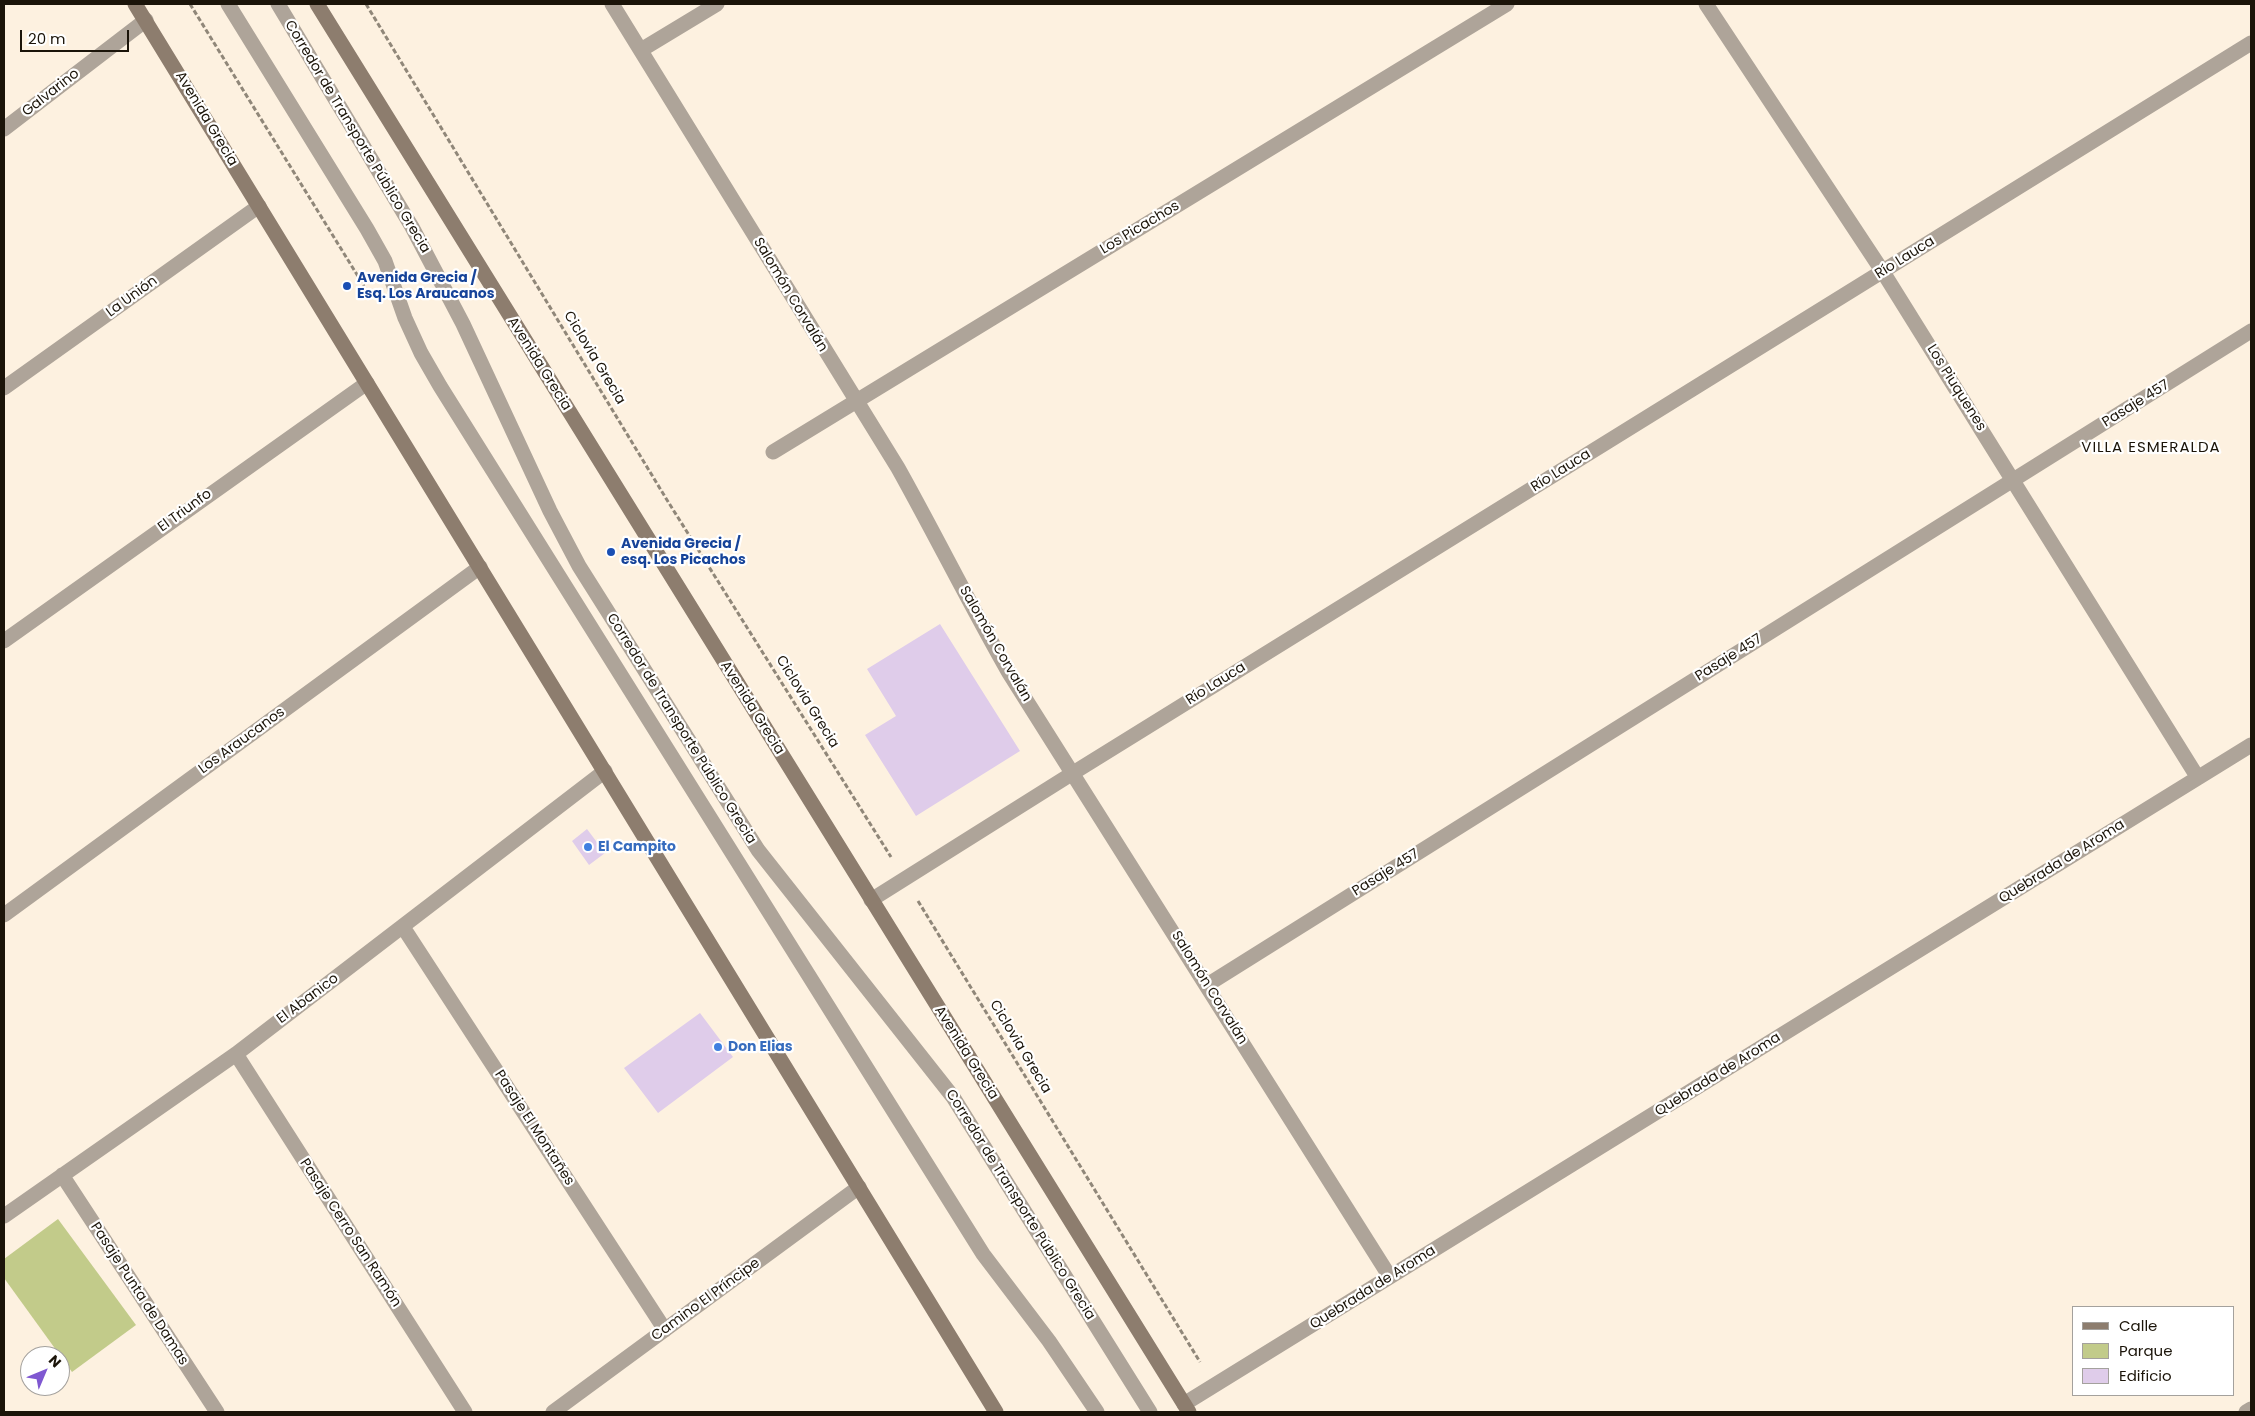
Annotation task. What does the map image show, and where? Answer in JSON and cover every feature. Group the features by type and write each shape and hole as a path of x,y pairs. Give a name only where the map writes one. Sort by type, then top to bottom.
{"main road":[{"name":"Avenida Grecia","path":"136,4 996,1412"},
{"name":"Avenida Grecia","path":"317,4 1186,1408"}],"street":[{"name":"Corredor de Transporte Público Grecia","path":"228,4 368,228 385,261 405,318 440,386 983,1254 1049,1341 1097,1412"},
{"name":"Corredor de Transporte Público Grecia","path":"278,4 412,227 462,324 550,511 579,566 758,850 953,1097 1150,1412"},
{"name":"Salomón Corvalán","path":"612,4 855,402 898,468 932,528 968,600 1009,672 1390,1277"},
{"path":"641,50 717,4"},
{"name":"Los Picachos","path":"773,452 1507,4"},
{"name":"Los Piuquenes","path":"1706,4 1883,272 2198,778"},
{"name":"Galvarino","path":"4,130 146,20"},
{"name":"Río Lauca","path":"871,900 2251,43"},
{"name":"La Unión","path":"4,388 259,206"},
{"name":"Pasaje 457","path":"1207,985 2251,332"},
{"name":"El Triunfo","path":"4,641 367,383"},
{"name":"Los Araucanos","path":"4,915 480,567"},
{"name":"Quebrada de Aroma","path":"1186,1408 1214,1385 2251,745"},
{"name":"El Abanico","path":"4,1216 236,1054 604,771"},
{"name":"Pasaje El Montañes","path":"403,927 665,1330"},
{"name":"Pasaje Cerro San Ramón","path":"236,1054 465,1412"},
{"name":"Pasaje Punta de Damas","path":"62,1176 217,1412"},
{"name":"Camino El Príncipe","path":"552,1412 859,1187"},
{"path":"2246,1412 2251,1409"}],"path":[{"path":"190,4 365,289"},
{"name":"Ciclovia Grecia","path":"366,4 667,500 905,879 1214,1385"}],"green space":[{"path":"58,1219 136,1325 72,1372 70,1369 70,1346 53,1346 4,1278 4,1259"}],"building":[{"path":"940,624 1020,751 916,816 865,735 896,716 867,669"},
{"name":"El Campito","path":"587,829 605,853 589,865 572,841"},
{"path":"700,1013 733,1057 658,1113 624,1068"}],"place":[{"name":"Avenida Grecia / Esq. Los Araucanos","path":"347,286"},
{"name":"Avenida Grecia / esq. Los Picachos","path":"611,552"},
{"name":"El Campito","path":"588,847"},
{"name":"Don Elias","path":"718,1047"}],"district":[{"name":"VILLA ESMERALDA","path":"2151,448"}]}
